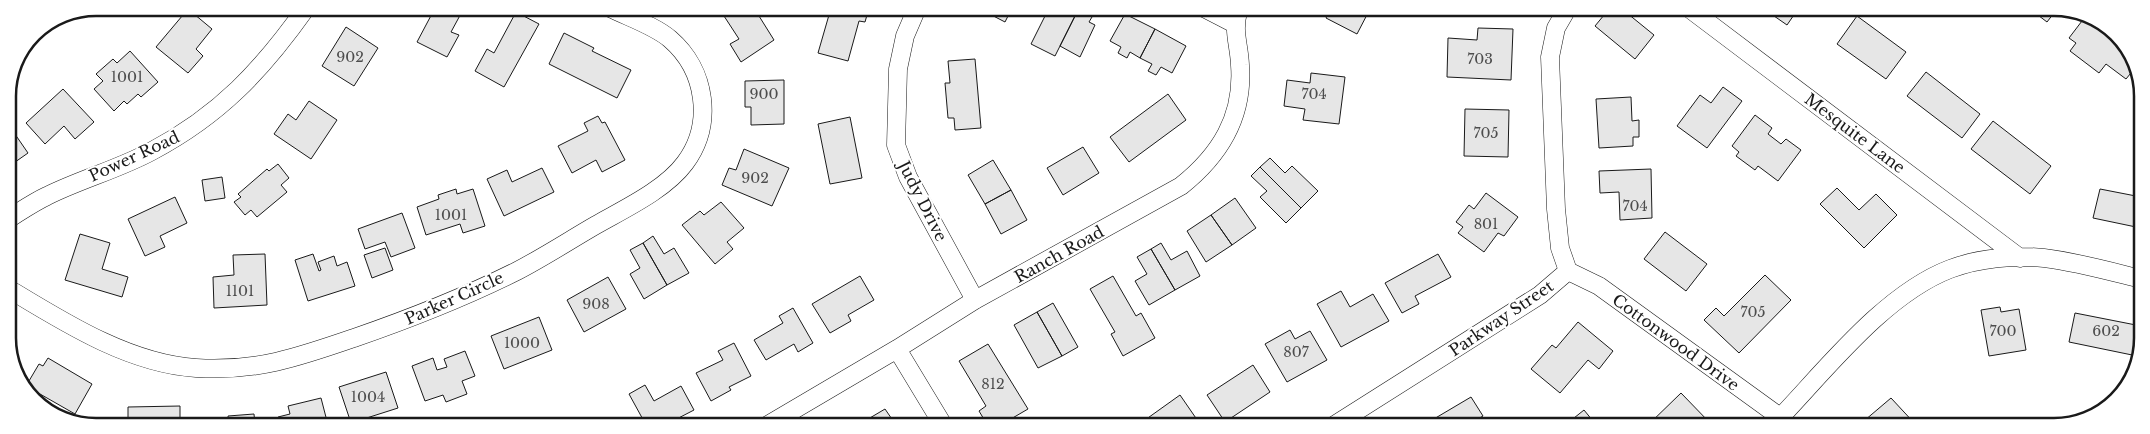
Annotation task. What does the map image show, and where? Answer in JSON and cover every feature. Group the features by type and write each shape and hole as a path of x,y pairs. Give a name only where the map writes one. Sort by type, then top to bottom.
{"street":[{"name":"Power Road","path":"16,214 47,196 150,152 192,128 238,92 278,46 300,16"},
{"name":"Parker Circle","path":"16,293 91,335 142,358 195,368 248,368 298,358 402,321 517,270 645,197 678,172 694,149 704,109 697,77 690,62 681,49 668,37 626,16"},
{"name":"Judy Drive","path":"913,16 904,36 898,69 896,145 908,176 975,300"},
{"name":"Ranch Road","path":"780,418 897,349 975,300 1181,186 1210,160 1229,130 1235,114 1239,94 1240,65 1237,16"},
{"name":"Parkway Street","path":"1346,418 1540,295 1568,271 1560,248 1556,209 1550,57 1556,28 1563,16"},
{"name":"Mesquite Lane","path":"1699,16 2020,258"},
{"path":"1780,418 1875,319 1921,284 1951,269 1990,259 2044,258 2081,264 2134,277"},
{"name":"Cottonwood Drive","path":"1568,271 1598,286 1771,418"},
{"path":"897,349 938,418"}],"building":[{"path":"182,16 196,16 212,29 196,49 203,56 188,73 156,47"},
{"path":"431,16 460,16 451,32 459,35 447,57 417,42"},
{"path":"514,16 524,16 539,24 504,87 475,71 487,49 494,53"},
{"path":"724,16 759,16 774,40 741,62 730,44 739,39"},
{"path":"829,16 867,16 865,22 859,21 848,61 818,53"},
{"path":"993,16 1008,16 1005,22"},
{"path":"1045,16 1075,16 1055,56 1031,44"},
{"path":"1075,16 1092,17 1089,22 1095,25 1080,57 1060,46"},
{"path":"1124,16 1129,16 1155,29 1140,58 1130,52 1127,58 1118,53 1121,47 1110,41"},
{"path":"1327,16 1366,16 1357,34 1326,18"},
{"path":"1603,16 1631,16 1654,35 1635,59 1595,26"},
{"path":"1774,16 1793,16 1787,25"},
{"path":"1857,16 1906,52 1886,79 1837,44"},
{"path":"2039,16 2052,16 2047,22"},
{"path":"2081,22 2098,30 2120,52 2130,74 2126,79 2106,64 2099,73 2070,51 2076,43 2069,38"},
{"path":"346,27 378,48 354,86 322,66"},
{"path":"1478,28 1513,29 1511,80 1447,77 1448,38 1477,40"},
{"path":"1155,29 1186,46 1172,73 1161,67 1156,75 1148,71 1152,64 1140,58"},
{"path":"564,33 594,48 592,51 631,70 617,98 549,64"},
{"path":"130,51 158,82 141,97 138,94 127,104 124,101 114,111 94,89 103,81 96,74 113,59 117,63"},
{"path":"975,59 981,128 955,130 954,118 948,118 945,83 950,83 948,61"},
{"path":"1926,72 1980,114 1962,138 1907,96"},
{"path":"1311,73 1345,77 1339,124 1303,120 1305,109 1284,106 1287,80 1310,83"},
{"path":"784,80 784,124 751,125 751,107 745,107 745,81"},
{"path":"1723,87 1742,101 1707,148 1677,126 1700,95 1711,103"},
{"path":"63,89 94,122 75,139 64,126 45,144 26,123"},
{"path":"1168,94 1186,120 1129,162 1110,137"},
{"path":"1631,97 1632,121 1639,120 1639,137 1633,137 1633,146 1599,148 1596,99"},
{"path":"309,101 337,120 311,159 274,134 288,114 296,120"},
{"path":"1465,109 1509,110 1508,157 1464,156"},
{"path":"1755,115 1772,128 1768,134 1781,144 1786,139 1801,150 1778,181 1758,166 1755,170 1736,156 1739,152 1732,146"},
{"path":"598,116 602,123 605,122 625,160 602,172 596,160 572,173 558,146 588,131 584,123"},
{"path":"850,117 862,178 830,184 818,124"},
{"path":"1993,121 2051,166 2030,194 1971,149"},
{"path":"16,136 28,153 16,161"},
{"path":"1083,147 1099,173 1063,195 1047,168"},
{"path":"744,149 789,168 772,206 722,185 729,168 736,170"},
{"path":"1270,158 1285,173 1292,166 1318,191 1301,208 1260,167"},
{"path":"993,160 1011,190 985,204 968,175"},
{"path":"278,164 289,178 281,185 287,192 257,217 251,210 245,215 234,202 241,197 238,194 267,169 269,171"},
{"path":"1260,167 1301,208 1286,223 1260,197 1267,191 1251,176"},
{"path":"542,168 554,192 504,216 487,179 507,170 512,182"},
{"path":"1651,169 1652,218 1620,220 1619,192 1600,193 1599,171"},
{"path":"222,177 225,198 205,201 202,180"},
{"path":"1837,188 1859,210 1876,194 1897,215 1864,248 1820,204"},
{"path":"456,189 457,194 473,189 485,226 463,233 460,224 426,235 417,207 439,199 438,195"},
{"path":"2100,189 2134,196 2134,227 2093,218"},
{"path":"1011,190 1027,220 1001,234 985,204"},
{"path":"1486,193 1518,217 1504,236 1498,233 1484,252 1458,233 1463,227 1456,222 1469,205 1474,209"},
{"path":"175,197 187,223 160,236 165,247 145,256 128,219"},
{"path":"1235,198 1256,228 1232,245 1211,215"},
{"path":"721,202 744,228 727,242 733,249 715,264 682,225 700,211 704,215"},
{"path":"402,213 415,248 391,257 385,242 365,249 358,229"},
{"path":"1211,215 1232,245 1206,262 1187,231"},
{"path":"1665,232 1707,264 1686,291 1644,259"},
{"path":"80,234 110,243 102,269 128,277 122,297 65,280"},
{"path":"653,236 664,254 674,248 689,273 667,285 643,243"},
{"path":"643,243 667,285 644,299 630,274 640,268 630,250"},
{"path":"1161,243 1171,260 1187,251 1200,276 1175,290 1151,249"},
{"path":"385,248 393,270 372,278 364,255"},
{"path":"1151,249 1175,290 1149,305 1135,281 1147,274 1137,257"},
{"path":"265,254 267,305 214,308 213,277 234,275 233,255"},
{"path":"313,254 319,271 321,270 318,262 334,256 337,266 347,262 355,286 308,301 295,260"},
{"path":"1438,254 1451,277 1415,296 1419,304 1402,313 1385,283"},
{"path":"1765,275 1791,300 1739,353 1704,320 1716,308 1724,316"},
{"path":"860,276 874,300 848,315 851,321 830,333 812,304"},
{"path":"1113,276 1136,316 1141,313 1155,338 1123,356 1111,334 1115,332 1090,289"},
{"path":"608,277 626,309 584,332 567,300"},
{"path":"1341,291 1350,307 1373,294 1389,321 1341,347 1317,304"},
{"path":"1053,303 1078,347 1062,356 1037,312"},
{"path":"2000,307 2001,312 2019,309 2026,350 1989,356 1981,310"},
{"path":"793,308 813,343 798,352 794,344 766,360 754,340 783,323 779,316"},
{"path":"1037,312 1062,356 1038,368 1014,325"},
{"path":"2075,313 2134,325 2132,355 2069,342"},
{"path":"539,317 552,350 504,369 491,336"},
{"path":"1578,322 1613,351 1599,369 1588,360 1560,393 1531,369 1552,345 1556,348"},
{"path":"1290,330 1295,339 1310,331 1327,360 1287,382 1265,344"},
{"path":"734,343 751,376 729,387 731,390 711,401 696,373 723,360 718,351"},
{"path":"988,344 1028,409 1013,418 983,418 979,411 986,406 959,361"},
{"path":"465,351 475,376 462,381 467,394 446,402 443,395 425,401 412,366 433,358 437,370 447,367 444,359"},
{"path":"48,358 92,384 75,414 40,394 29,381 39,364 43,366"},
{"path":"1253,365 1270,392 1231,418 1222,418 1207,395"},
{"path":"386,372 398,408 367,418 349,418 339,387"},
{"path":"645,385 654,401 681,386 694,410 679,418 642,418 629,394"},
{"path":"1681,393 1705,418 1655,418"},
{"path":"1180,395 1196,418 1148,418"},
{"path":"1471,397 1483,416 1480,418 1436,418"},
{"path":"321,398 326,418 278,418 290,414 288,406"},
{"path":"1891,398 1910,418 1867,418"},
{"path":"180,406 180,418 128,418 128,407"},
{"path":"885,409 891,418 870,418"},
{"path":"1584,410 1590,418 1574,418"},
{"path":"254,414 254,418 228,418 228,416"}]}
